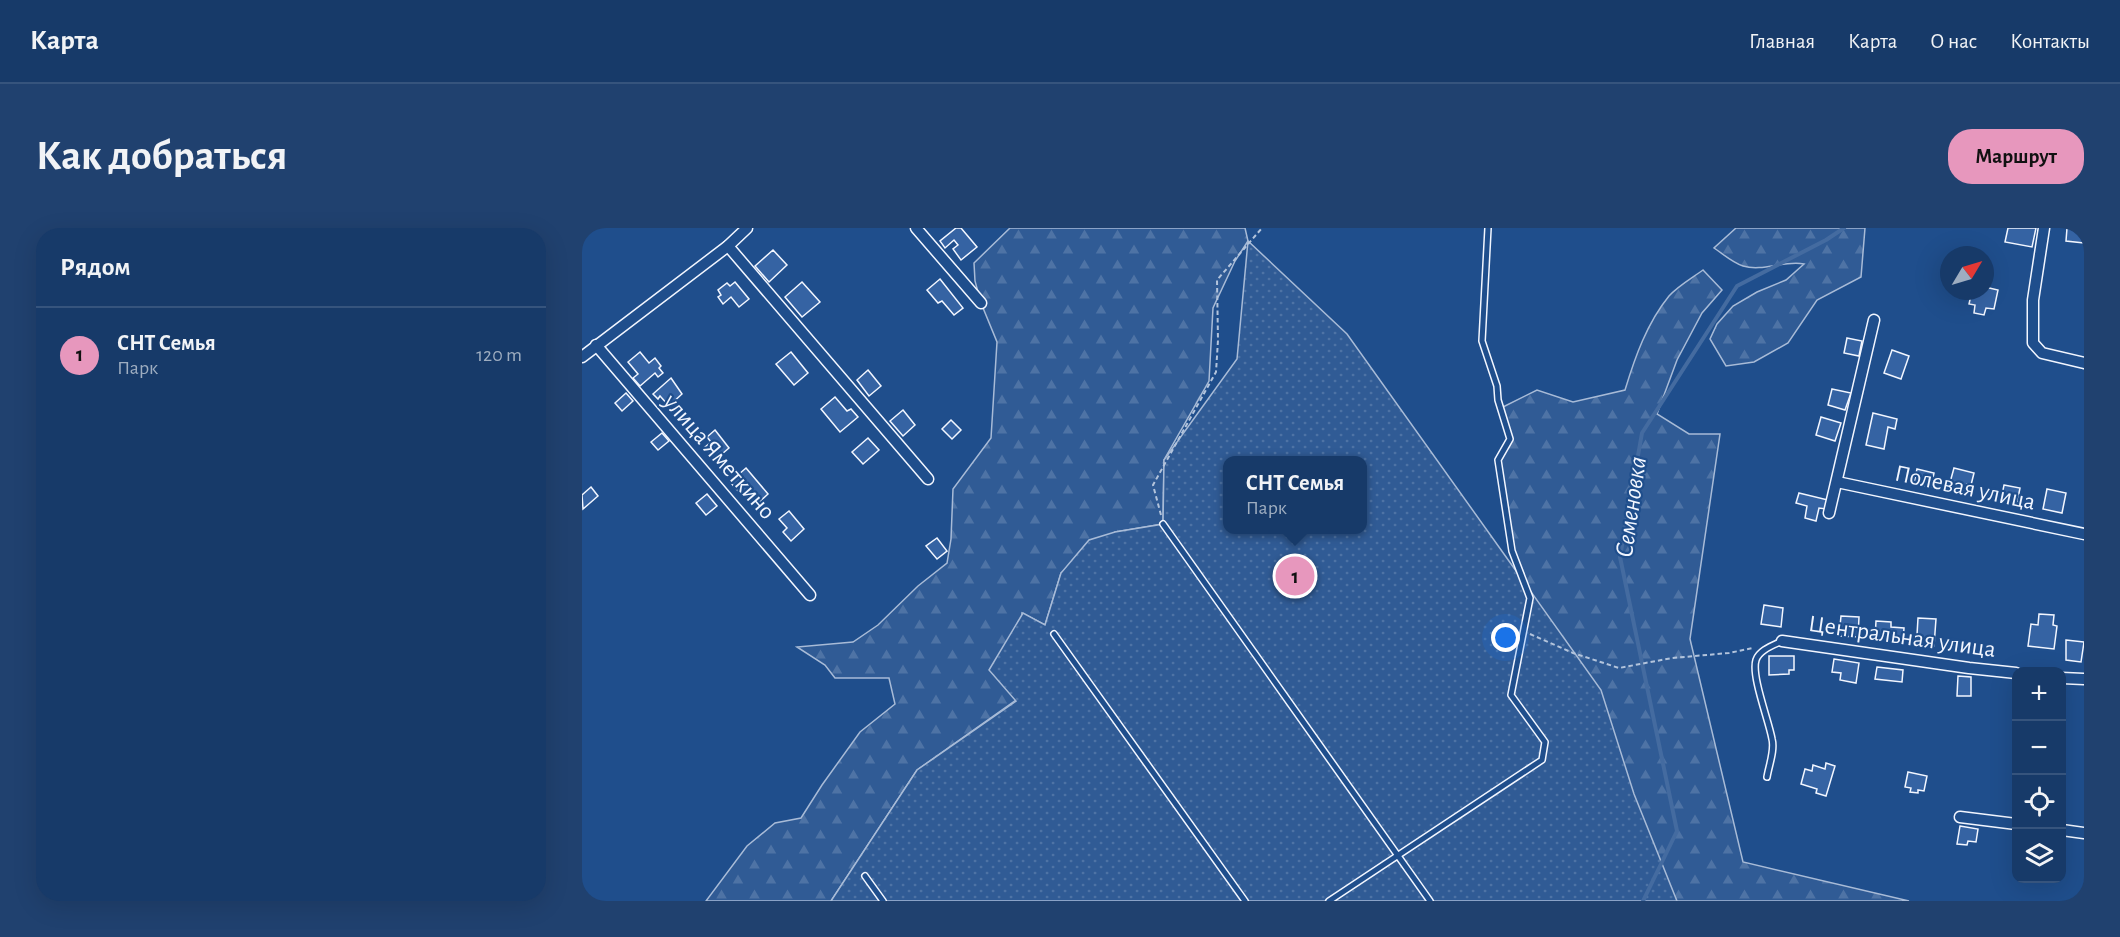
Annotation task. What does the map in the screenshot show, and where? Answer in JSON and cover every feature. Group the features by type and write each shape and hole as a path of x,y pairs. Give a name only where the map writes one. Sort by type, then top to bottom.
{"street":[{"path":"582,357 728,246 747,228"},
{"path":"916,228 981,303"},
{"path":"2044,228 2032,300 2033,343 2042,353 2084,363"},
{"path":"728,246 928,479"},
{"path":"1829,513 1874,320"},
{"name":"улица Яметкино","path":"596,345 810,595"},
{"name":"Полевая улица","path":"1837,482 2084,534"},
{"name":"Центральная улица","path":"1782,641 2012,672"},
{"path":"2066,678 2084,679"},
{"path":"1960,817 2012,824"},
{"path":"2066,831 2084,833"}],"lane":[{"path":"1329,901 1542,760 1545,742 1511,695 1530,598 1512,551 1498,460 1510,439 1498,400 1497,386 1482,341 1488,228"},
{"path":"1163,524 1430,901"},
{"path":"1054,634 1245,901"},
{"path":"1767,777 1773,742 1760,694 1755,669 1756,659 1764,650 1782,641"},
{"path":"865,876 883,901"}],"path":[{"path":"1163,524 1153,485 1216,372 1217,280 1262,228"},
{"path":"1524,631 1573,654 1619,668 1672,658 1730,653 1761,646"}],"green space":[{"path":"1010,228 1245,228 1248,241 1235,261 1213,308 1209,381 1164,460 1163,524 1115,532 1061,573 1045,625 1022,613 1016,700 917,770 831,901 706,901 747,846 775,823 801,818 860,732 895,704 889,678 835,678 825,665 797,647 853,642 878,625 918,586 947,563 951,539 953,489 991,438 997,342 981,303 975,281 974,263"},
{"path":"1736,228 1865,228 1861,277 1817,300 1788,343 1754,362 1726,366 1710,339 1717,324 1733,306 1757,292 1786,280 1804,264 1789,263 1758,268 1736,263 1714,248"},
{"path":"1248,241 1347,334 1601,690 1634,794 1677,901 831,901 917,770 1016,701 989,670 1023,613 1045,625 1061,573 1089,540 1115,532 1163,524 1164,460 1237,359"},
{"path":"1703,270 1722,290 1702,313 1677,360 1657,414 1689,434 1720,434 1690,639 1743,862 1909,901 1600,901 1530,598 1512,551 1498,460 1510,439 1501,408 1537,390 1573,402 1625,390 1643,341 1661,306 1677,289"}],"building":[{"path":"956,228 961,228 977,247 961,260 953,249 958,245 954,240 945,248 940,241"},
{"path":"2008,228 2036,228 2032,247 2005,242"},
{"path":"2067,228 2084,228 2084,243 2066,241"},
{"path":"773,250 787,265 769,282 755,266"},
{"path":"940,279 963,308 954,315 942,301 938,303 927,290"},
{"path":"735,282 749,299 739,307 731,297 723,304 718,297 721,295 718,290 727,283 730,286"},
{"path":"802,282 820,302 802,317 785,297"},
{"path":"1994,289 1998,290 1994,309 1986,308 1984,315 1974,313 1975,305 1969,304 1970,300 1994,300"},
{"path":"1847,338 1862,341 1859,356 1844,353"},
{"path":"1892,350 1909,356 1901,379 1884,373"},
{"path":"640,352 649,363 655,358 663,373 658,377 655,373 640,386 633,378 638,374 628,362"},
{"path":"791,352 808,373 794,385 776,364"},
{"path":"868,370 881,386 869,396 857,380"},
{"path":"671,378 682,394 669,406 660,396 658,399 653,394"},
{"path":"1832,389 1851,393 1845,410 1828,405"},
{"path":"626,393 633,401 622,411 615,403"},
{"path":"835,397 847,411 851,409 858,417 840,432 821,409"},
{"path":"903,410 915,425 903,436 890,421"},
{"path":"1873,413 1897,419 1895,429 1888,427 1884,449 1866,445"},
{"path":"1821,417 1841,423 1835,441 1816,435"},
{"path":"951,420 961,430 952,439 942,429"},
{"path":"715,430 729,448 715,460 705,447 711,442 707,437"},
{"path":"662,433 669,441 658,450 651,442"},
{"path":"868,438 879,450 863,464 852,452"},
{"path":"746,468 768,494 757,504 745,491 741,494 730,482"},
{"path":"1954,468 1974,473 1971,485 1967,484 1965,490 1949,486"},
{"path":"1917,469 1934,473 1931,487 1914,483"},
{"path":"2004,485 2020,488 2017,503 2001,500"},
{"path":"591,487 598,496 583,509 582,495"},
{"path":"2047,489 2066,493 2062,513 2043,509"},
{"path":"1799,493 1828,500 1826,509 1819,508 1816,521 1805,518 1807,506 1796,503"},
{"path":"707,494 717,506 706,515 696,503"},
{"path":"789,511 804,529 791,541 783,532 787,528 779,519"},
{"path":"937,538 947,551 937,559 926,546"},
{"path":"1764,605 1783,608 1781,627 1761,624"},
{"path":"2039,614 2054,615 2053,625 2057,626 2054,649 2028,646 2031,624 2038,625"},
{"path":"1841,616 1859,617 1858,637 1839,636"},
{"path":"1918,618 1936,619 1934,646 1920,645 1921,635 1917,635"},
{"path":"1876,621 1891,622 1891,627 1904,628 1903,642 1875,639"},
{"path":"2066,640 2084,642 2081,662 2066,660"},
{"path":"1769,656 1794,656 1794,670 1789,670 1789,674 1769,675"},
{"path":"1834,659 1859,663 1856,683 1840,680 1841,673 1832,672"},
{"path":"1877,667 1903,670 1902,682 1875,679"},
{"path":"1958,676 1971,677 1971,696 1957,696"},
{"path":"1826,763 1835,766 1826,796 1816,793 1817,789 1801,784 1805,769 1812,771 1813,765 1825,769"},
{"path":"1908,772 1927,776 1924,791 1910,792 1911,788 1905,787"},
{"path":"1960,826 1978,829 1976,842 1968,841 1967,845 1957,844"}],"waterway":[{"name":"Семеновка","path":"1643,901 1677,831 1620,557 1642,433 1737,286 1826,240 1844,228"}],"place":[{"name":"СНТ Семья","path":"1295,576"}]}
